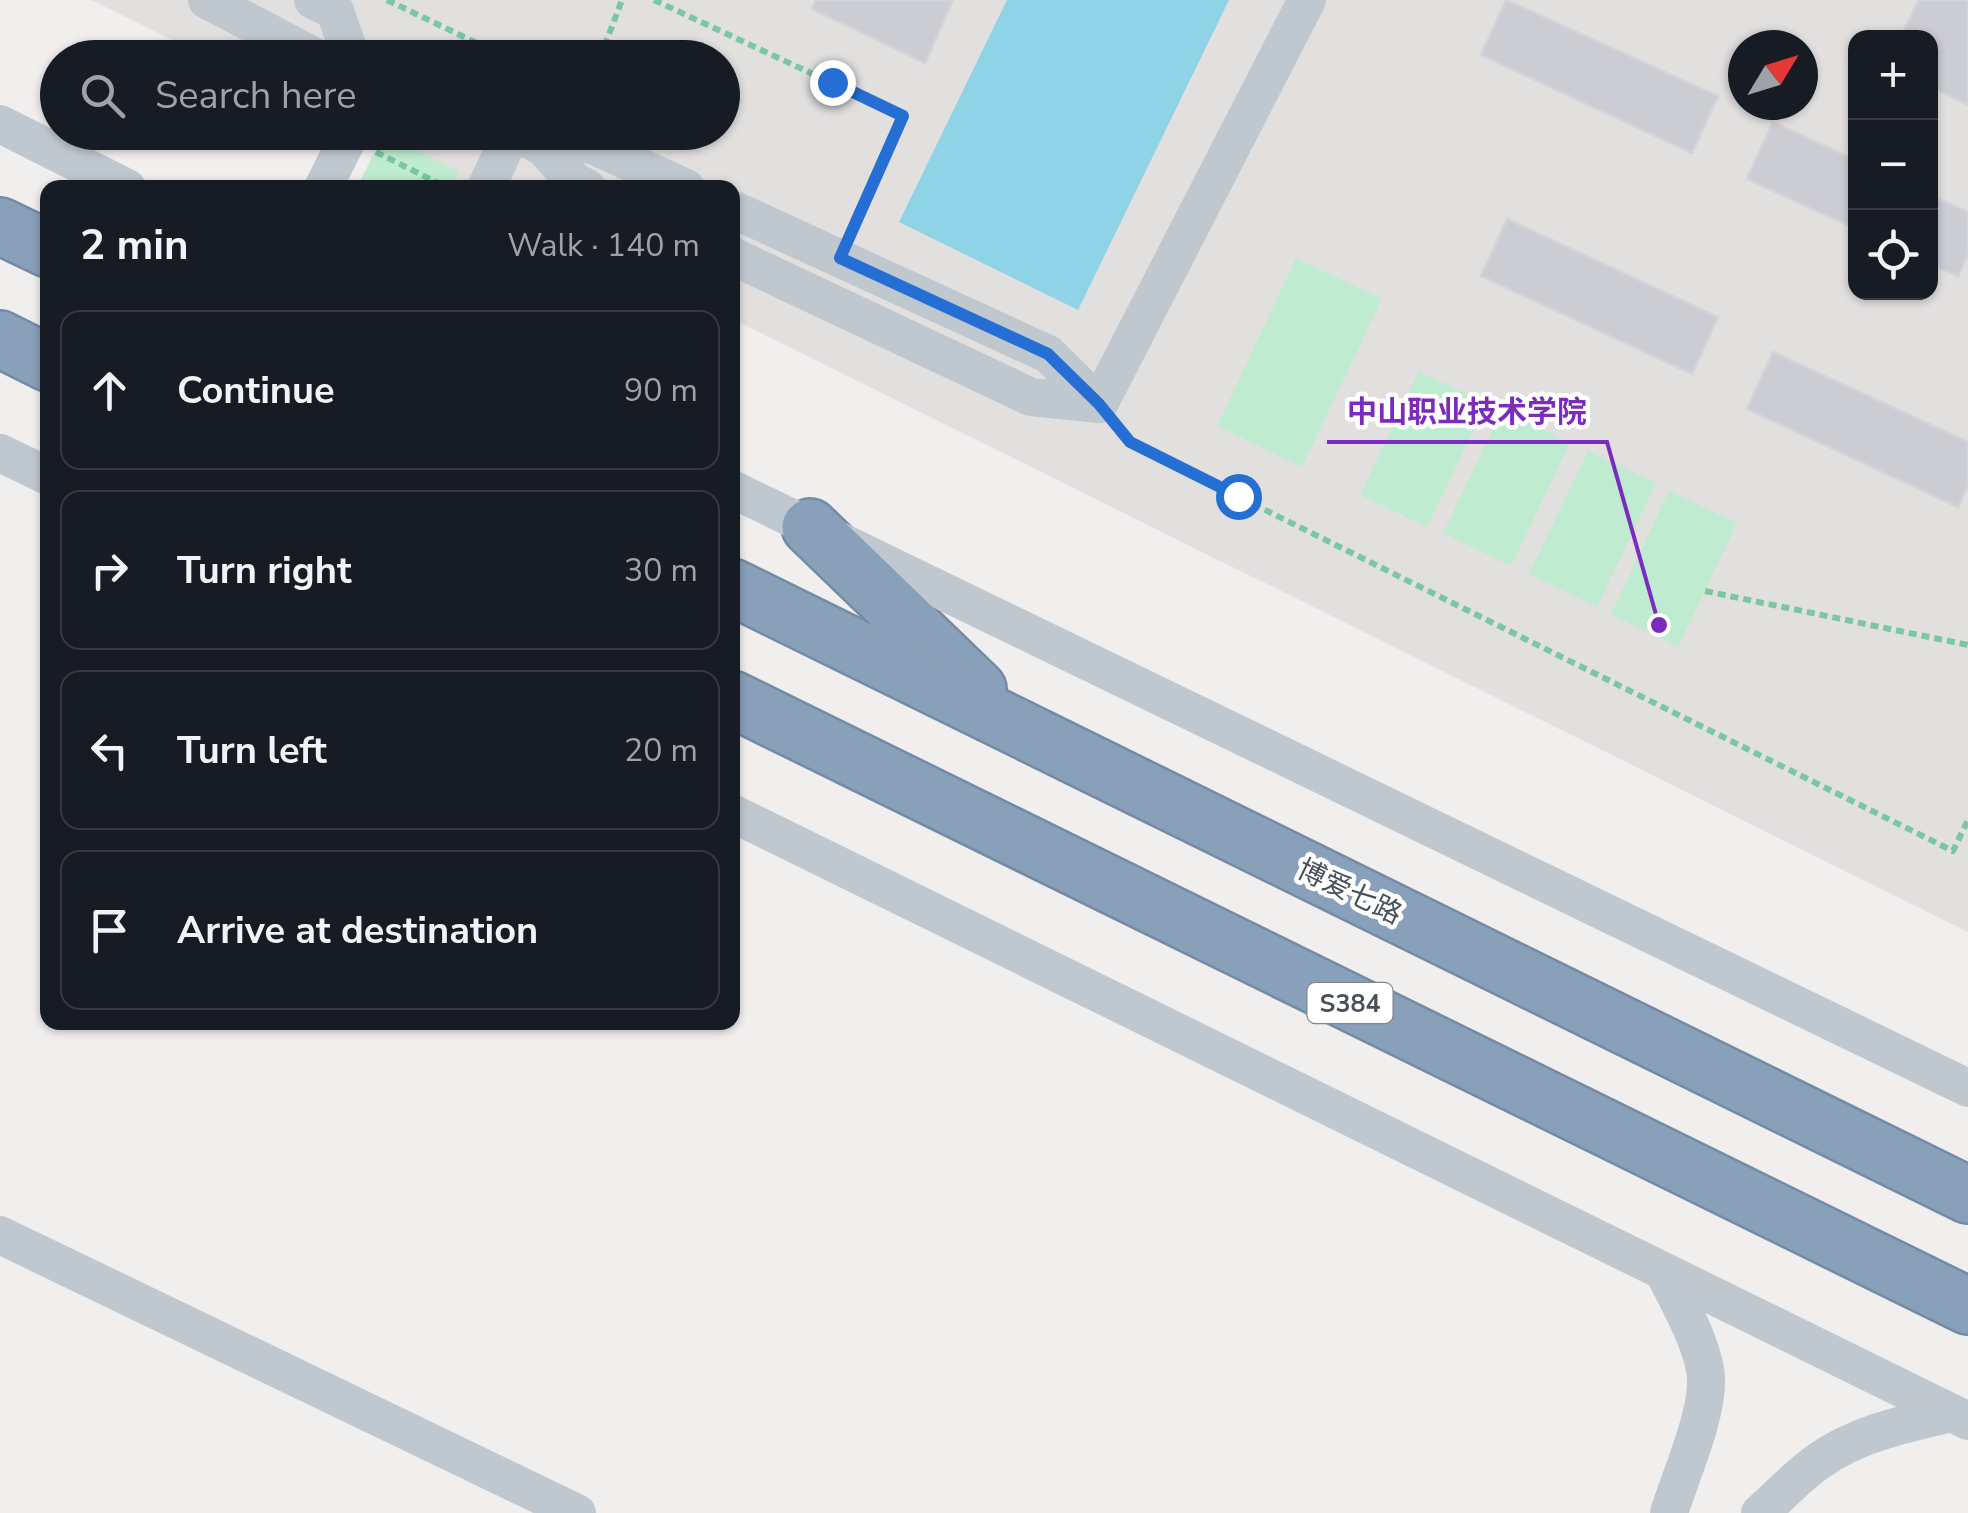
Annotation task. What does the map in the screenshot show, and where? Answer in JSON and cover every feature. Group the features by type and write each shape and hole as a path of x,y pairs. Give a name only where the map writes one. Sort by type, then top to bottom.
{"highway":[{"path":"0,226 40,245"},
{"path":"0,339 40,358"},
{"path":"810,527 1016,726"},
{"name":"博爱七路","path":"740,590 1968,1195"},
{"name":"S384","path":"740,703 1968,1306"}],"street":[{"path":"207,0 299,40"},
{"path":"314,0 335,11 337,40"},
{"path":"1099,404 1307,0"},
{"path":"0,124 40,144"},
{"path":"52,150 111,180"},
{"path":"327,180 342,150"},
{"path":"492,180 514,150"},
{"path":"538,150 573,180"},
{"path":"603,150 669,180"},
{"path":"740,213 1048,354 1099,404"},
{"path":"740,260 1031,397 1099,404"},
{"path":"0,453 40,472"},
{"path":"740,492 1968,1088"},
{"path":"740,817 1960,1417"},
{"path":"0,1234 577,1513"},
{"path":"1663,1271 1690,1324 1706,1379 1696,1434 1669,1513"},
{"path":"1760,1513 1816,1462 1841,1447 1879,1431 1960,1417"}],"path":[{"path":"388,0 471,40"},
{"path":"607,40 622,0"},
{"path":"654,0 740,40"},
{"path":"740,40 903,116 840,258"},
{"path":"376,150 433,180"},
{"path":"1099,404 1130,442 1953,851 1968,820"},
{"path":"1705,591 1968,645"}],"shaded area":[{"path":"91,0 1968,0 1968,932 740,322 740,180 454,180 393,150 740,150 740,40 172,40"}],"green space":[{"path":"376,150 416,150 459,172 455,180 361,180"},
{"path":"1296,258 1382,299 1302,467 1217,426"},
{"path":"1419,371 1486,404 1427,527 1360,495"},
{"path":"1502,410 1570,443 1511,566 1443,533"},
{"path":"1588,451 1656,483 1597,607 1529,574"},
{"path":"1669,491 1737,523 1678,647 1611,614"}],"water":[{"path":"1007,0 1229,0 1078,310 899,222"}],"building":[{"path":"816,0 953,0 925,63 812,9"},
{"path":"1506,0 1718,96 1692,153 1481,55"},
{"path":"1919,0 1968,0 1968,105 1938,90 1938,30 1904,30"},
{"path":"1773,122 1848,156 1848,225 1747,179"},
{"path":"1938,199 1968,212 1968,254 1958,276 1938,267"},
{"path":"1507,219 1718,317 1692,374 1481,276"},
{"path":"1773,352 1968,442 1968,485 1958,507 1747,409"}],"place":[{"name":"中山职业技术学院","path":"1659,625"}],"route":[{"path":"832,82 903,116 840,258 1048,354 1099,404 1130,442 1238,496"}]}
